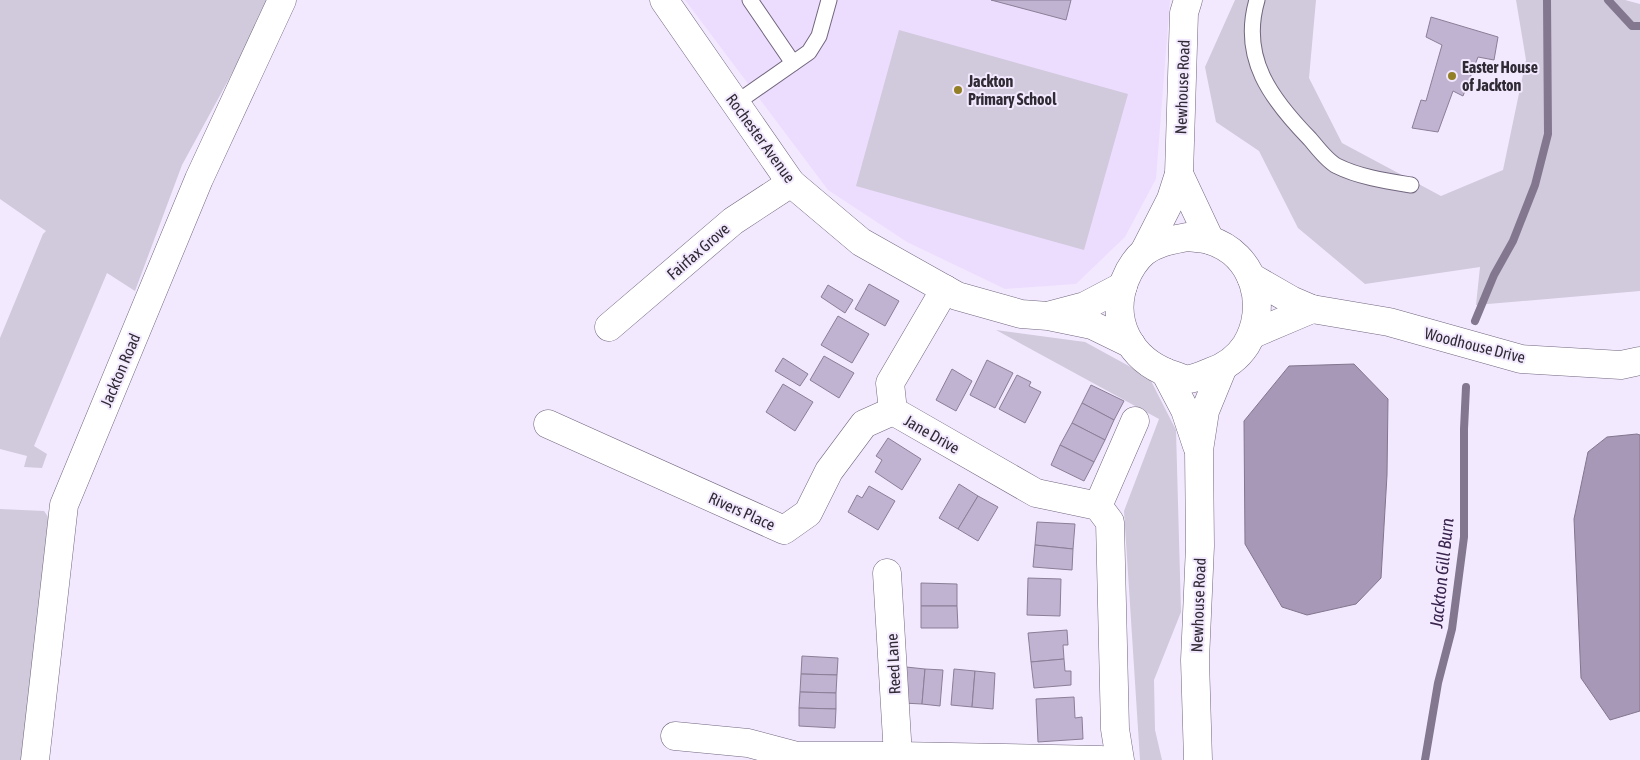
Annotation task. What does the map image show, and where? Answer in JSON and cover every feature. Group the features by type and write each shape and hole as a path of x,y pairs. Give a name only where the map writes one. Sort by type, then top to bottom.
{"street":[{"name":"Jackton Road","path":"35,760 64,505 199,179 282,0"},
{"name":"Rochester Avenue","path":"664,0 791,183 861,242 957,296 1021,314 1048,316 1092,325 1131,344"},
{"name":"Newhouse Road","path":"1144,252 1171,199 1179,174 1184,13 1188,0"},
{"name":"Newhouse Road","path":"1179,174 1210,240"},
{"name":"Fairfax Grove","path":"610,327 732,221 791,183"},
{"path":"1187,237 1210,240 1230,250 1246,267 1256,288 1258,311 1253,334 1241,353 1223,368 1186,380 1157,368 1138,355 1125,336 1119,313 1121,291 1129,270 1144,252 1164,241 1187,237"},
{"name":"Woodhouse Drive","path":"1251,277 1291,300 1312,309 1389,322 1521,359 1621,365 1640,361"},
{"name":"Rochester Avenue","path":"1048,316 1085,306 1123,286"},
{"name":"Jane Drive","path":"944,289 890,384 893,411 1036,494 1098,506"},
{"path":"1253,334 1312,309"},
{"name":"Newhouse Road","path":"1198,760 1196,660 1200,546 1199,450 1204,411 1223,368"},
{"name":"Newhouse Road","path":"1165,372 1185,410 1199,450"},
{"name":"Rivers Place","path":"548,424 784,530 808,513 828,471 864,424 893,411"},
{"path":"1120,760 1115,729 1110,522 1098,506 1135,421"},
{"name":"Reed Lane","path":"887,572 898,756"},
{"path":"675,736 748,743 797,756 1101,760"}],"lane":[{"path":"750,0 793,63"},
{"path":"736,103 809,52 819,36 829,0"},
{"path":"1257,0 1253,14 1252,40 1257,66 1270,92 1288,116 1335,165 1378,180 1411,185"}],"shaded area":[{"path":"0,0 272,0 182,165 135,291 107,273 34,446 47,454 42,468 24,467 27,456 0,449 0,338 43,234 46,231 0,199"},
{"name":"Jackton Primary School","path":"685,0 1170,0 1156,179 1125,237 1076,284 1005,289 907,242 828,190"},
{"path":"1235,0 1316,0 1309,78 1342,143 1441,196 1503,170 1526,60 1516,0 1625,0 1640,4 1640,291 1476,305 1480,267 1365,284 1298,228 1259,151 1216,122 1205,67"},
{"path":"899,30 1128,94 1084,250 856,186"},
{"path":"996,330 1085,342 1149,377 1176,430 1181,612 1154,680 1155,730 1162,760 1140,760 1124,511 1159,419"},
{"path":"1354,364 1388,399 1387,475 1381,578 1356,604 1307,615 1282,607 1245,544 1244,421 1289,366"},
{"path":"1640,435 1640,711 1610,720 1581,678 1574,519 1588,452 1607,437"},
{"path":"0,509 44,511 53,524 27,760 0,760"}],"building":[{"path":"991,0 1071,0 1066,20"},
{"name":"Easter House of Jackton","path":"1431,17 1498,37 1494,60 1478,57 1463,96 1453,91 1438,132 1412,128 1421,100 1426,101 1442,45 1426,37"},
{"path":"869,284 899,301 885,326 855,309"},
{"path":"828,285 853,300 845,313 821,297"},
{"path":"838,316 869,334 852,363 821,345"},
{"path":"824,356 854,373 839,398 810,380"},
{"path":"783,358 808,374 800,386 775,371"},
{"path":"987,360 1013,373 995,408 970,395"},
{"path":"952,369 972,381 956,411 936,400"},
{"path":"1017,375 1031,382 1029,386 1041,392 1025,423 999,409"},
{"path":"783,384 813,402 795,431 766,412"},
{"path":"1091,385 1124,401 1114,420 1082,403"},
{"path":"1082,403 1114,420 1105,440 1072,423"},
{"path":"1072,423 1105,440 1094,462 1060,445"},
{"path":"888,438 921,459 902,490 875,472 882,460 876,456"},
{"path":"1060,445 1094,462 1084,481 1051,465"},
{"path":"959,484 978,496 958,529 939,518"},
{"path":"869,486 895,501 878,530 848,512 857,495 862,498"},
{"path":"978,496 998,507 978,541 958,529"},
{"path":"1037,522 1075,524 1073,549 1035,545"},
{"path":"1035,545 1073,549 1072,570 1033,567"},
{"path":"1028,578 1061,579 1060,616 1027,615"},
{"path":"921,583 957,584 957,606 921,606"},
{"path":"921,606 957,606 958,628 921,628"},
{"path":"1067,630 1068,645 1063,645 1064,659 1031,662 1028,633"},
{"path":"802,656 838,658 837,675 801,674"},
{"path":"1064,659 1065,671 1071,671 1071,685 1034,688 1031,662"},
{"path":"906,667 925,669 922,704 903,703"},
{"path":"925,669 943,670 940,706 922,704"},
{"path":"954,669 975,671 972,707 951,705"},
{"path":"975,671 995,673 993,709 972,707"},
{"path":"801,674 837,675 836,693 800,692"},
{"path":"800,692 836,693 836,709 799,708"},
{"path":"1074,697 1075,718 1082,717 1083,739 1038,742 1036,699"},
{"path":"799,708 836,709 835,728 799,726"}],"waterway":[{"name":"Jackton Gill Burn","path":"1475,321 1494,275 1513,241 1535,185 1548,134 1547,0"},
{"name":"Jackton Gill Burn","path":"1608,0 1632,26 1640,26"},
{"name":"Jackton Gill Burn","path":"1425,760 1438,683 1452,629 1464,537 1466,387"}],"place":[{"name":"Easter House of Jackton","path":"1452,76"},
{"name":"Jackton Primary School","path":"958,90"}]}
